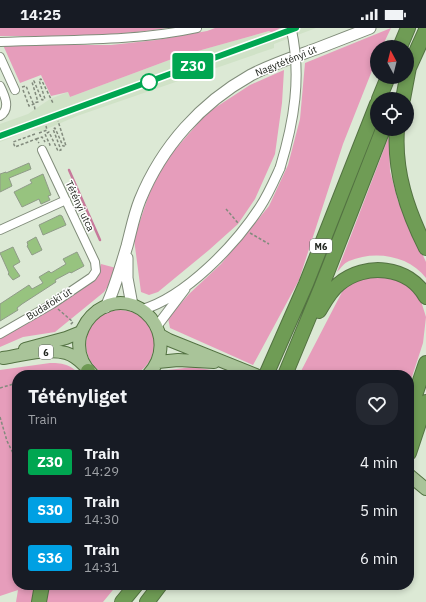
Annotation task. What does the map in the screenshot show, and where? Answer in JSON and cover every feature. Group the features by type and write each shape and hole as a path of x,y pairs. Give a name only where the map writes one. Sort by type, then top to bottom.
{"highway":[{"path":"403,40 408,28"},
{"path":"414,57 426,30"},
{"name":"M6","path":"268,370 306,284 370,122"},
{"name":"M6","path":"288,369 380,136"},
{"path":"397,136 397,160 402,190 411,217 426,248"},
{"path":"296,349 331,292 339,284 350,277 371,270 393,272 401,274 415,283 420,287 426,296"},
{"path":"414,398 426,363"},
{"path":"414,436 426,402"},
{"path":"40,602 41,590"},
{"path":"122,602 132,590"},
{"path":"147,602 156,590"}],"main road":[{"name":"Nagytétényi út","path":"106,306 140,200 151,176 163,155 194,117 233,86 252,75 280,61 370,28"},
{"name":"Nagytétényi út","path":"126,247 127,278 136,308"},
{"path":"81,332 88,319 106,306 118,304 136,308 148,314 159,331 169,340 243,370"},
{"path":"153,370 158,362 160,353 159,331"},
{"name":"6","path":"2,359 33,346 66,338 81,332"},
{"name":"6","path":"81,332 80,353 88,370"},
{"name":"6","path":"2,359 48,352 64,352 78,359 87,370"},
{"path":"158,362 178,360 225,363"},
{"path":"414,479 426,489"}],"street":[{"path":"0,42 99,40 174,33 197,28"},
{"path":"136,308 150,307 167,298 192,281 224,251 244,229 261,206 280,168 292,120 295,97 296,53 291,28"},
{"path":"0,59 15,90"},
{"path":"0,86 6,99 6,107 4,113 0,116"},
{"name":"Tétényi utca","path":"44,148 95,262 96,271"},
{"path":"0,230 66,200"},
{"name":"Budafoki út","path":"0,334 52,304 92,277 96,271"},
{"path":"159,331 192,281"}],"path":[{"path":"36,110 34,104 29,106 22,88 26,86 33,103 38,102 32,82 34,81 42,100 45,99 39,80 42,79 53,103"},
{"path":"35,134 13,142 15,147 36,139 44,148 50,145 45,134 49,132 58,151 61,150 53,129 56,128 63,146 66,146 58,121"},
{"path":"39,133 47,130 46,126"},
{"path":"52,304 73,322 66,328"},
{"path":"0,388 12,384"},
{"path":"0,417 7,441 12,451"}],"shaded area":[{"path":"0,28 167,28 126,33 63,36 0,36"},
{"path":"215,28 280,28 272,33 269,31 180,56 70,97 68,92 51,96 41,75 20,83 3,45 111,45 156,40 207,31"},
{"path":"280,28 316,28 274,44 274,48 77,116 42,131 30,130 0,142 0,124 28,114 50,99 68,92 70,97 180,56 269,31 272,33"},
{"path":"391,28 385,40 370,40 370,76 343,144 299,280 253,365 170,328 168,318 189,294 221,264 269,206 288,165 300,119 305,63"},
{"path":"284,70 282,103 275,154 255,199 238,224 158,292 149,295 141,292 134,239 149,194 165,161 207,113 250,85"},
{"path":"389,136 390,171 398,201 426,262 426,278 419,270 410,264 401,260 380,255 349,261 337,272"},
{"path":"101,264 116,268 112,280 104,292 55,332 23,337 0,347 0,338 97,277"},
{"path":"361,277 392,277 409,286 421,301 426,317 423,343 414,371 302,370 343,290"},
{"path":"113,311 127,311 139,316 148,325 154,344 151,357 142,370 98,370 92,363 87,351 87,337 92,325 101,316"},
{"path":"60,363 75,370 12,370 12,590 18,590 0,596 0,370"},
{"path":"193,367 211,370 168,370"},
{"path":"18,590 38,590 36,602 16,602"},
{"path":"46,590 113,590 103,602 44,602"}],"building":[{"path":"29,163 31,169 9,178 12,186 0,192 0,174"},
{"path":"43,174 51,195 48,196 50,200 41,204 39,199 22,207 14,192 32,183 30,180"},
{"path":"60,215 62,216 66,225 43,235 39,225"},
{"path":"36,237 42,250 32,255 27,246 27,242"},
{"path":"13,247 20,262 13,266 20,276 13,280 8,274 9,273 0,253"},
{"path":"77,252 84,266 55,280 56,282 22,304 17,308 18,310 0,321 0,304 29,285 32,289 43,283 39,277 49,271 51,273 66,264 63,259"}],"waterway":[{"path":"69,170 100,240"}],"railway":[{"path":"0,136 296,28"}],"train":[{"name":"Z30","path":"0,136 296,28"}]}
